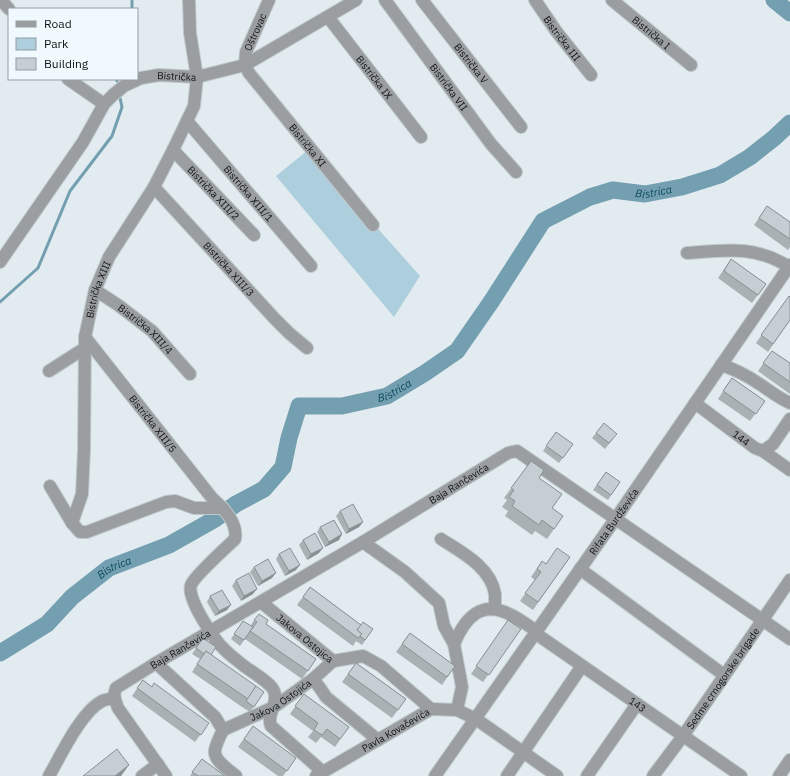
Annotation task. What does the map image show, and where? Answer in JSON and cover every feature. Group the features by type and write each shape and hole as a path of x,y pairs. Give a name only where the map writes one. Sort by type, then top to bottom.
{"street":[{"path":"1,0 8,8"},
{"name":"Bistrička XIII","path":"72,522 82,494 85,343 95,290 110,257 154,187 174,150 194,106 197,77 190,33 189,0"},
{"name":"Oštrovac","path":"245,65 246,52 269,0"},
{"name":"Bistrička","path":"138,79 159,75 197,77 245,65 356,0"},
{"name":"Bistrička VII","path":"385,0 491,144 516,172"},
{"name":"Bistrička V","path":"422,0 521,127"},
{"name":"Bistrička III","path":"535,0 556,31 591,75"},
{"name":"Bistrička I","path":"612,0 691,65"},
{"name":"Bistrička IX","path":"328,17 421,137"},
{"name":"Bistrička XI","path":"245,65 249,73 373,224"},
{"path":"69,80 104,104"},
{"name":"Bistrička","path":"0,262 83,142 104,104 124,86 137,80"},
{"name":"Bistrička XIII/1","path":"187,121 311,266"},
{"name":"Bistrička XIII/2","path":"174,150 254,235"},
{"name":"Bistrička XIII/3","path":"154,187 274,318 307,348"},
{"path":"687,253 744,250 766,255 789,266"},
{"name":"Rifata Burdževića","path":"435,776 616,518 789,266"},
{"name":"Bistrička XIII/4","path":"95,290 152,330 190,374"},
{"path":"49,371 85,343"},
{"name":"Bistrička XIII/5","path":"85,343 212,498 223,508 232,521 235,539 191,585 190,595 210,632"},
{"path":"721,365 742,373 776,396 790,403"},
{"name":"144","path":"695,403 755,448 763,451 790,470"},
{"path":"763,451 773,444 790,420"},
{"name":"Baja Rančevića","path":"49,776 78,726 92,709 156,663 363,542 508,453 518,451 790,639"},
{"path":"50,486 72,522 80,532 87,532 166,502 175,501 194,508 223,508"},
{"path":"441,539 478,565 490,580 495,593 495,610 484,610 473,614 465,622 454,644"},
{"path":"363,542 405,572 439,603 444,626 454,644 462,686 457,710"},
{"path":"580,569 724,676"},
{"name":"Sedme crnogorske brigade","path":"653,776 683,736 790,580"},
{"name":"Jakova Ostojica","path":"261,602 333,661 363,656 381,666 431,709"},
{"name":"143","path":"495,610 510,614 582,666 741,776"},
{"path":"210,632 225,650 274,690 276,698 270,720 271,726 320,774"},
{"name":"Jakova Ostojića","path":"223,730 274,707 313,679 333,661"},
{"path":"156,663 215,717 223,730 215,750 215,755 217,759 236,776"},
{"path":"507,776 582,666"},
{"path":"313,679 326,697 378,740"},
{"path":"115,693 118,708 166,776"},
{"path":"587,776 637,704"},
{"name":"Pavla Kovačevića","path":"320,774 431,709 457,710 476,719 557,776"},
{"path":"779,776 790,760"},
{"path":"142,776 158,764"}],"green space":[{"path":"308,150 420,276 394,317 276,176"}],"building":[{"path":"767,206 790,222 790,239 759,218"},
{"path":"731,259 766,284 758,295 724,271"},
{"path":"789,296 790,320 773,344 761,335"},
{"path":"772,351 790,363 790,382 763,363"},
{"path":"732,378 765,401 756,414 723,391"},
{"path":"604,423 617,434 609,443 596,433"},
{"path":"556,432 573,444 563,458 546,446"},
{"path":"531,461 544,470 539,478 562,494 552,508 563,516 554,529 542,520 539,525 512,506 515,501 509,497 514,490 511,488"},
{"path":"606,472 620,482 611,495 597,485"},
{"path":"353,504 363,522 349,529 340,511"},
{"path":"334,520 342,534 329,542 320,527"},
{"path":"315,533 323,548 311,554 303,540"},
{"path":"290,548 300,565 289,571 279,554"},
{"path":"557,548 570,557 538,602 525,593 541,572 537,569 542,561 546,564"},
{"path":"268,559 276,573 262,581 254,567"},
{"path":"249,573 257,589 244,596 236,580"},
{"path":"310,587 361,625 357,630 362,634 358,638 303,597"},
{"path":"222,590 231,605 219,611 210,596"},
{"path":"259,614 268,620 266,624 316,659 308,671 250,631 257,622 254,620"},
{"path":"508,620 521,629 489,675 476,666"},
{"path":"243,621 253,627 244,640 234,634"},
{"path":"363,622 373,629 365,640 360,636 362,634 357,630"},
{"path":"410,633 455,666 447,677 402,644"},
{"path":"203,638 216,647 211,655 206,651 204,654 196,648"},
{"path":"206,651 256,686 248,699 197,664"},
{"path":"356,663 406,699 398,710 348,674"},
{"path":"143,680 152,687 154,683 209,723 201,735 137,688"},
{"path":"256,686 264,692 254,707 246,701"},
{"path":"304,694 349,727 340,739 327,729 322,735 314,730 318,723 295,706"},
{"path":"253,726 296,758 287,771 244,739"},
{"path":"117,749 129,765 115,776 83,776"},
{"path":"202,759 225,776 198,776 192,772"}],"waterway":[{"path":"132,0 132,8"},
{"name":"Bistrica","path":"774,0 790,13"},
{"path":"0,302 38,268 70,191 112,136 122,107 120,98"},
{"name":"Bistrica","path":"0,653 47,624 72,597 109,568 169,545 215,519 236,504 264,489 283,467 289,438 299,406 342,406 387,396 425,373 457,351 491,302 543,221 590,197 613,190 645,194 682,187 720,175 750,157 790,123"}]}
